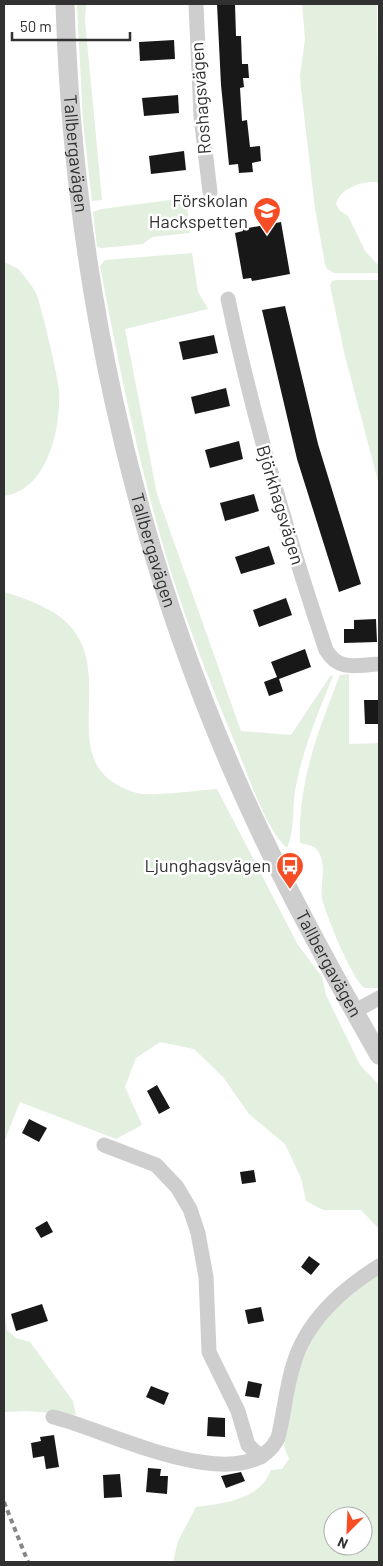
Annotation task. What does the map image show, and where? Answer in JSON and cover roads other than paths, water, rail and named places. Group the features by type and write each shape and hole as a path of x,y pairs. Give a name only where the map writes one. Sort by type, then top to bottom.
{"street":[{"name":"Tallbergavägen","path":"65,4 73,139 87,256 110,383 146,529 192,668 238,782 274,859 379,1055"},
{"name":"Roshagsvägen","path":"196,4 200,106 210,192"},
{"name":"Björkhagsvägen","path":"228,299 247,389 272,482 326,650 331,659 340,665 379,664"},
{"path":"355,1011 379,998"},
{"path":"104,1145 156,1165 177,1187 190,1210 198,1233 206,1277 209,1352 238,1410 248,1445 261,1457"},
{"path":"52,1417 83,1424 127,1442 194,1462 222,1465 261,1457 273,1447 278,1438 292,1367 308,1330 331,1304 379,1266"}],"railway":[{"path":"4,1502 28,1562"}],"place":[{"name":"Förskolan Hackspetten","path":"267,235"},
{"name":"Ljunghagsvägen","path":"290,890"}]}
